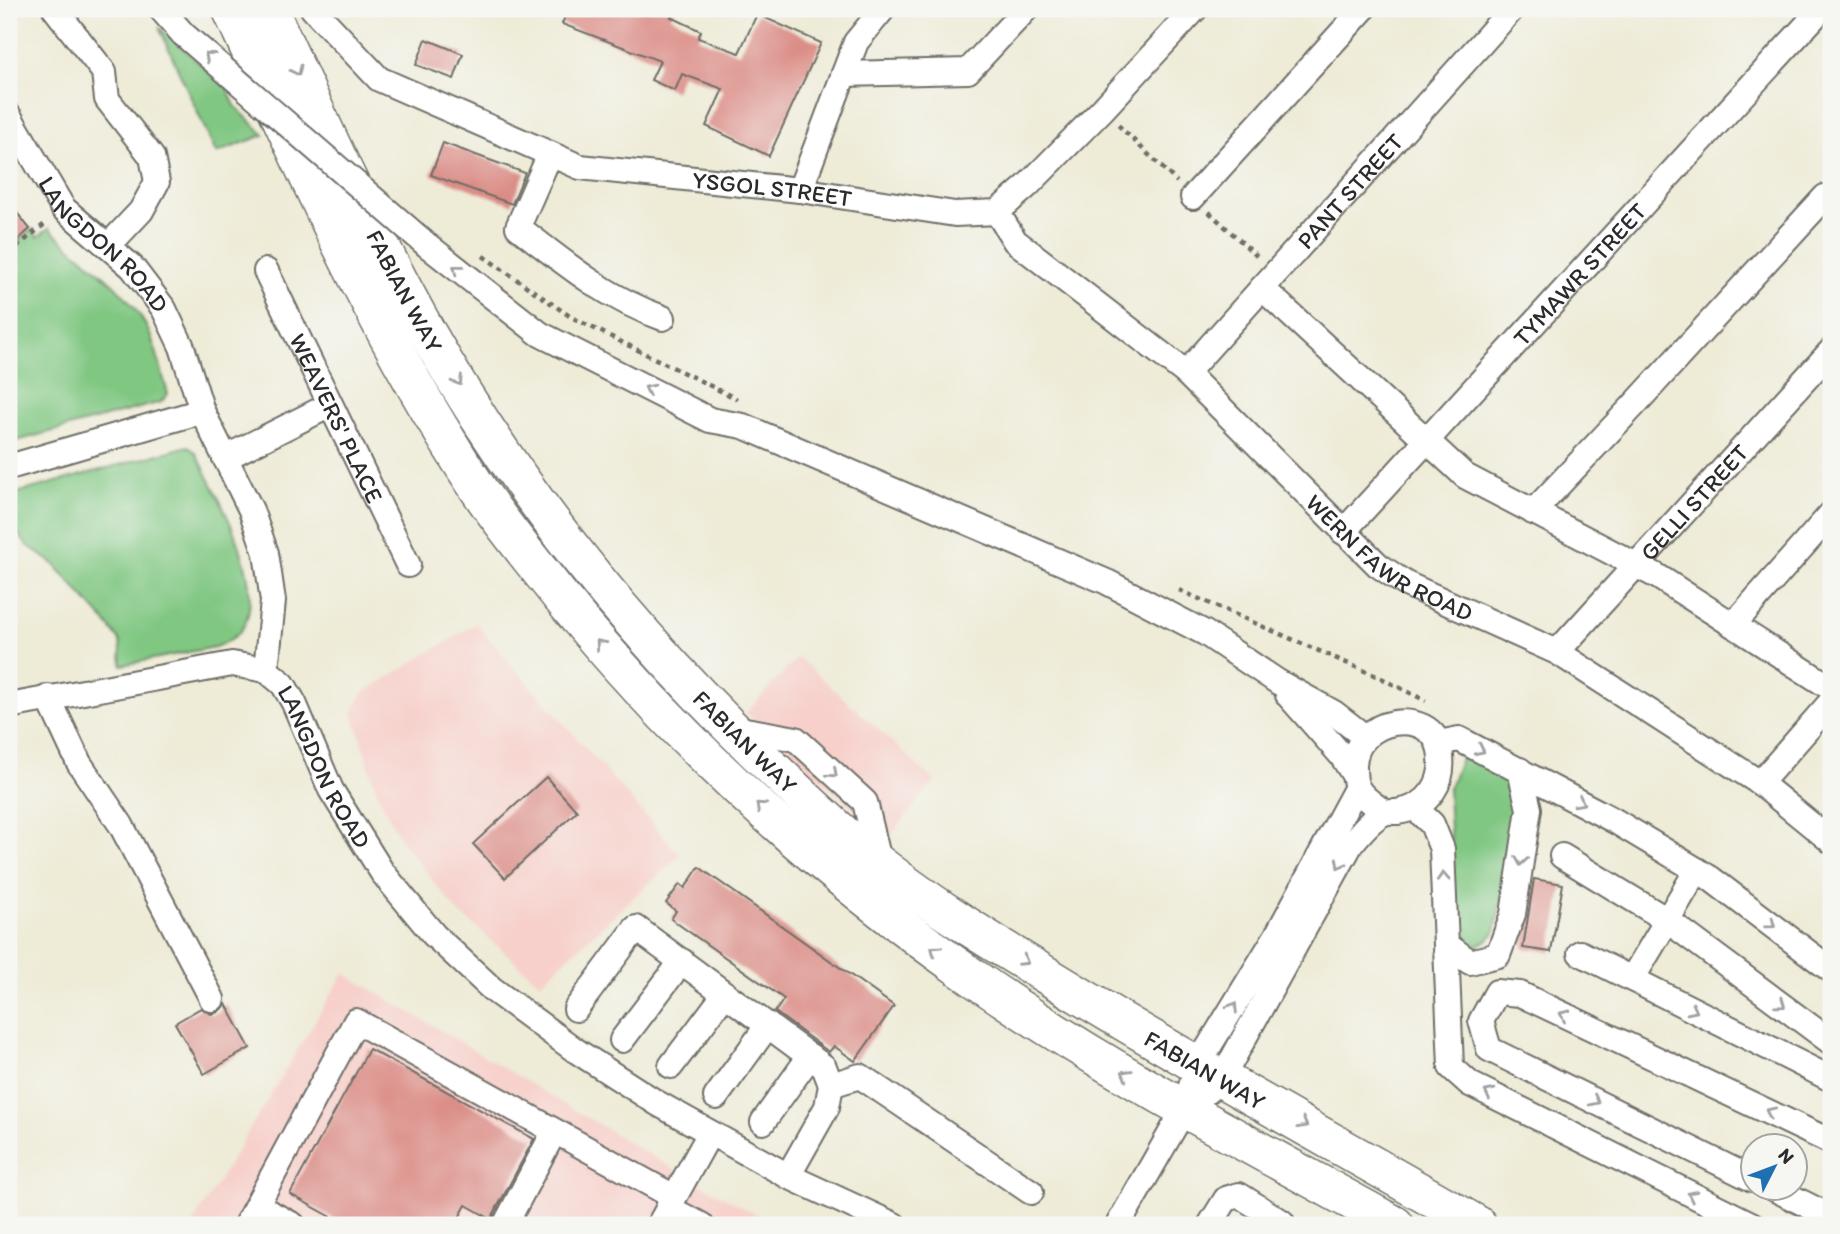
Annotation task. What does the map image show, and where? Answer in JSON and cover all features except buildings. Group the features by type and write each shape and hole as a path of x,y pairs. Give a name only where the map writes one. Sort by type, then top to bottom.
{"highway":[{"name":"FABIAN WAY","path":"231,9 342,247 404,368 478,488 562,600 632,681 705,757 853,889 970,975 1184,1110 1395,1225"},
{"name":"FABIAN WAY","path":"269,9 362,212 431,340 495,441 577,556 651,643 730,727 805,799 880,865 982,936 1209,1073 1478,1225"}],"street":[{"path":"55,9 104,72 107,99 152,157 157,182 141,211 109,245"},
{"path":"161,9 183,34 427,245 540,334 710,420 743,426 1107,582 1205,633 1278,682 1334,713 1365,737"},
{"name":"YSGOL STREET","path":"313,9 379,79 580,167 800,190 955,214 997,212"},
{"path":"800,190 856,42 883,9"},
{"path":"844,74 968,71 1026,9"},
{"path":"997,212 1027,186 1102,110 1195,9"},
{"path":"1193,197 1363,9"},
{"name":"PANT STREET","path":"1186,373 1512,9"},
{"name":"TYMAWR STREET","path":"1343,532 1819,18"},
{"name":"LANGDON ROAD","path":"9,116 63,208 132,267 164,309 182,347 202,411 251,510 266,553 273,601 266,670 283,684 295,704 331,790 382,872 434,935 492,989 575,1049 657,1103 710,1133 788,1176 894,1225"},
{"path":"550,154 518,227 599,288 623,302 663,318"},
{"path":"1533,512 1825,197"},
{"name":"WERN FAWR ROAD","path":"997,212 1015,241 1186,373 1378,565 1406,584 1557,652 1760,783 1831,841"},
{"name":"WEAVERS' PLACE","path":"266,271 408,565"},
{"path":"1262,288 1465,476 1657,576 1831,688"},
{"name":"GELLI STREET","path":"1557,652 1831,351"},
{"path":"225,458 331,405"},
{"path":"9,467 202,411"},
{"path":"1733,625 1831,514"},
{"path":"9,706 232,664 266,670"},
{"path":"1278,682 1342,756 1366,799 1384,812"},
{"path":"48,697 79,763 121,825 212,999"},
{"path":"1760,783 1831,702"},
{"path":"1118,1225 1184,1110 1209,1073 1351,844 1384,812 1415,808 1432,793 1440,777 1442,761 1438,743 1424,728 1401,722 1385,724 1365,737 1359,746 1354,761 1355,781 1209,1073"},
{"path":"1438,743 1459,740 1615,821 1697,870 1831,970"},
{"path":"1447,945 1470,962 1498,955 1513,914 1529,809 1520,770"},
{"path":"1415,808 1432,824 1442,849 1451,1067 1471,1084 1754,1225"},
{"path":"1562,856 1667,920 1831,1042"},
{"path":"1632,979 1697,870"},
{"path":"576,1009 636,928 824,1066 831,1085 827,1107 788,1176"},
{"path":"1580,953 1831,1079"},
{"path":"622,1040 682,961"},
{"path":"1738,1172 1489,1049 1481,1021 1497,992 1520,994 1831,1142"},
{"path":"671,1066 725,994"},
{"path":"293,1225 252,1216 356,1021 554,1132 667,1210 701,1225"},
{"path":"716,1097 768,1025"},
{"path":"763,1122 810,1056"},
{"path":"831,1085 860,1076 1031,1192"},
{"path":"505,1225 554,1132"},
{"path":"667,1210 710,1133"},
{"path":"1210,1225 1226,1199 1240,1195 1283,1225"},
{"path":"1801,1202 1831,1217"}],"path":[{"path":"9,253 63,208"}],"shaded area":[{"path":"476,624 680,855 540,983 456,910 400,839 377,793 353,712 363,693"},
{"path":"798,657 935,781 887,839 746,713"},
{"path":"344,973 675,1170 775,1225 192,1225"}],"green space":[{"path":"159,27 227,88 235,106 264,135 216,153"},
{"path":"49,228 114,285 137,311 153,342 168,394 161,402 9,443 9,248 32,229 38,237"},
{"path":"188,446 196,453 237,540 245,565 249,610 240,632 215,647 122,665 120,641 108,625 55,565 26,544 9,522 9,495"},
{"path":"1464,751 1508,778 1517,798 1495,933 1476,945 1466,943 1462,939 1455,924 1448,791"}]}
